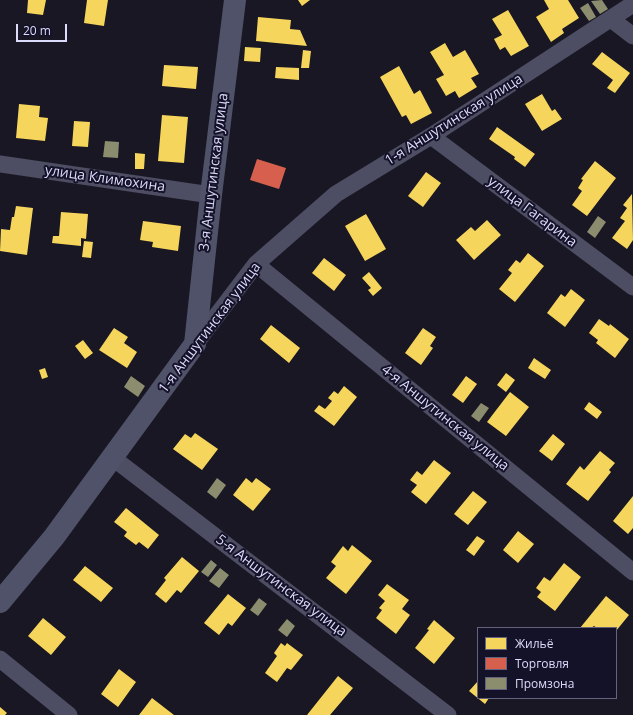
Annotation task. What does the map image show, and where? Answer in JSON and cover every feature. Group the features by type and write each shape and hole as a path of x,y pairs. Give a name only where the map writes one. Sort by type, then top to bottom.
{"street":[{"name":"3-я Аншутинская улица","path":"195,344 211,195 235,0"},
{"name":"1-я Аншутинская улица","path":"0,602 54,537 195,344 256,264 336,194 431,136 633,4"},
{"path":"611,19 633,36"},
{"name":"улица Гагарина","path":"431,136 633,287"},
{"name":"улица Климохина","path":"0,164 211,195"},
{"name":"4-я Аншутинская улица","path":"256,264 633,572"},
{"name":"5-я Аншутинская улица","path":"113,458 448,715"},
{"path":"0,659 69,715"}],"building: Жильё":[{"path":"28,0 46,0 43,15 27,13"},
{"path":"87,0 108,0 104,26 84,23"},
{"path":"298,0 310,0 302,6"},
{"path":"544,0 568,0 579,18 562,29 564,33 551,42 536,17 549,9"},
{"path":"508,10 529,46 511,56 505,47 500,50 494,39 502,35 492,19"},
{"path":"258,17 291,20 290,29 300,30 307,46 256,41"},
{"path":"445,43 453,57 465,50 479,74 471,78 477,87 459,98 455,91 446,96 436,79 444,75 430,52"},
{"path":"245,47 261,48 260,62 244,61"},
{"path":"303,50 311,51 309,68 301,68"},
{"path":"602,52 630,73 615,93 607,88 613,80 592,64"},
{"path":"164,65 198,67 196,89 162,86"},
{"path":"399,66 414,94 420,90 432,113 411,124 406,115 402,117 380,77"},
{"path":"276,67 299,68 299,80 275,78"},
{"path":"542,94 552,111 555,109 562,119 542,131 525,104"},
{"path":"19,104 40,106 39,117 48,118 45,141 16,138"},
{"path":"162,115 188,117 184,163 158,161"},
{"path":"74,121 90,122 88,147 72,146"},
{"path":"497,127 535,154 525,167 514,159 515,157 489,139"},
{"path":"135,153 145,154 144,169 135,169"},
{"path":"595,161 616,178 587,216 572,205 582,191 578,188 583,180 581,179"},
{"path":"426,172 441,183 423,207 408,196"},
{"path":"632,194 633,240 627,249 612,238 625,221 620,218 627,208 623,205"},
{"path":"16,206 33,208 27,255 0,251 1,229 10,230 12,217 14,217"},
{"path":"61,212 88,214 86,239 81,238 81,246 52,243 53,236 59,236"},
{"path":"366,214 386,249 365,261 345,226"},
{"path":"487,220 501,235 474,260 456,240 471,227 475,231"},
{"path":"143,221 181,226 178,251 152,247 153,242 140,240"},
{"path":"84,241 93,242 91,258 82,257"},
{"path":"528,253 544,266 515,302 499,289 512,273 508,270 516,260 520,263"},
{"path":"324,258 346,275 334,291 312,273"},
{"path":"369,272 382,288 373,296 368,290 371,288 362,278"},
{"path":"571,289 585,300 565,327 547,313 561,294 565,297"},
{"path":"599,319 609,326 610,324 629,339 615,358 596,343 598,340 589,333"},
{"path":"271,325 300,348 289,363 260,339"},
{"path":"114,328 128,337 124,343 137,352 127,368 99,350"},
{"path":"423,328 436,337 430,346 433,348 421,365 405,353"},
{"path":"83,340 93,353 85,359 75,346"},
{"path":"534,358 551,370 545,379 528,368"},
{"path":"45,368 48,377 42,379 39,370"},
{"path":"506,373 515,380 506,392 497,385"},
{"path":"466,376 477,384 463,403 452,395"},
{"path":"344,386 357,397 334,426 314,411 319,405 325,409 332,401 328,398 334,391 338,394"},
{"path":"510,392 529,407 506,436 487,422"},
{"path":"589,402 602,412 597,419 584,409"},
{"path":"195,433 218,449 202,470 173,449 185,434 191,438"},
{"path":"553,434 565,444 552,461 539,451"},
{"path":"600,451 615,463 609,470 611,472 588,501 566,484 580,466 584,470"},
{"path":"434,460 451,473 426,504 411,492 417,485 410,480 417,471 422,475"},
{"path":"246,478 252,483 256,478 271,489 253,511 233,495"},
{"path":"473,491 487,502 468,525 454,514"},
{"path":"633,496 633,528 628,534 613,521"},
{"path":"126,508 159,535 148,549 139,542 136,545 124,536 127,532 114,522"},
{"path":"518,531 534,544 518,563 503,550"},
{"path":"477,536 485,541 474,556 466,550"},
{"path":"352,545 372,561 346,594 326,578 336,566 331,562 343,546 348,551"},
{"path":"182,557 199,571 181,593 177,590 166,603 155,594 166,580 164,578"},
{"path":"564,563 581,577 555,611 537,597 541,592 536,588 544,577 550,581"},
{"path":"85,566 113,588 101,602 73,580"},
{"path":"387,584 409,600 402,609 410,615 396,634 376,618 382,610 379,608 385,601 378,595"},
{"path":"228,594 246,608 232,626 228,623 219,635 204,623"},
{"path":"606,596 629,615 617,630 617,627 581,627"},
{"path":"43,618 66,637 51,655 28,636"},
{"path":"434,620 455,638 434,664 415,648 429,630 427,629"},
{"path":"281,643 285,646 287,643 303,655 291,670 287,668 277,682 265,673 277,656 274,653"},
{"path":"119,669 136,682 118,707 101,694"},
{"path":"338,676 353,688 330,715 307,715"},
{"path":"477,682 477,698 469,691"},
{"path":"152,698 174,715 139,715"},
{"path":"479,699 488,699 485,704"},
{"path":"0,707 7,713 5,715 0,715"}],"building: Торговля":[{"path":"257,159 286,168 279,189 250,180"}],"building: Промзона":[{"path":"602,0 608,9 600,14 591,1"},
{"path":"588,3 596,17 589,21 580,8"},
{"path":"105,141 119,142 118,158 103,157"},
{"path":"598,216 606,222 595,238 587,232"},
{"path":"131,376 145,386 138,397 124,387"},
{"path":"481,403 489,408 479,422 471,416"},
{"path":"217,478 226,485 216,499 207,492"},
{"path":"211,560 217,565 208,577 201,572"},
{"path":"220,568 229,575 219,588 209,581"},
{"path":"259,598 267,604 258,616 250,610"},
{"path":"287,619 295,626 287,637 278,630"}]}
